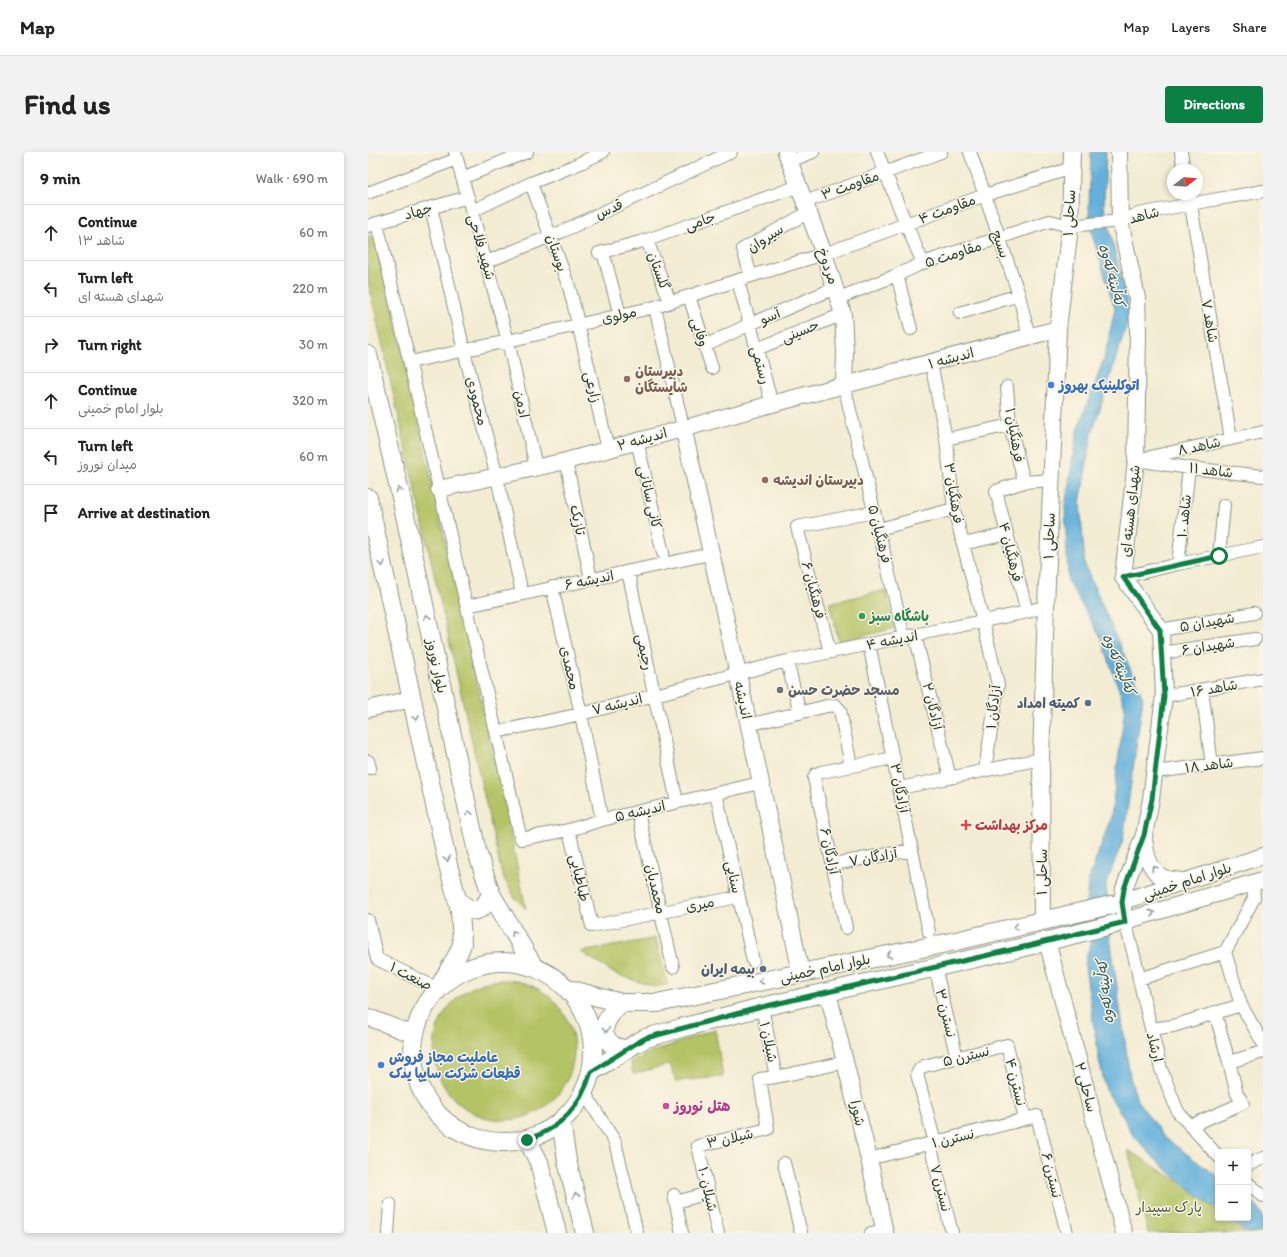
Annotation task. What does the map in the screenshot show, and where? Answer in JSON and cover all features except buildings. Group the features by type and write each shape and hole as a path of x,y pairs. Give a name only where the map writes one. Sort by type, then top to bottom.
{"main road":[{"name":"بلوار نوروز","path":"368,355 401,497 477,852 491,894 534,967"},
{"path":"368,498 448,865 460,910 462,944 438,989 423,1010 414,1035 413,1059 418,1083 430,1104 446,1122 467,1135 484,1140 502,1143 527,1140 551,1129 572,1111 584,1092 591,1072 593,1050 590,1028 585,1014 568,990 552,976 534,967 511,962 482,964 461,972 438,989"},
{"path":"458,900 466,908 477,910 484,907 491,894"},
{"name":"بلوار امام خمینی","path":"568,990 621,1003 657,1003 956,941 1117,903"},
{"name":"بلوار امام خمینی","path":"591,1072 646,1038 762,1007 828,993 1120,923"},
{"path":"621,1003 611,1013 604,1025 606,1038 614,1046 627,1050"},
{"path":"562,1121 569,1167 585,1233"},
{"path":"527,1140 539,1162 557,1233"},
{"path":"543,1176 545,1170 553,1164 558,1163 569,1167"}],"street":[{"path":"462,178 527,152"},
{"path":"472,211 602,152"},
{"name":"قدس","path":"486,262 551,236 731,152"},
{"path":"788,157 813,152"},
{"path":"877,152 923,263"},
{"name":"مقاومت ۳","path":"807,207 885,172 941,152"},
{"name":"بسیج","path":"970,152 1019,295 1029,337"},
{"name":"ساحلی ۱","path":"1042,921 1041,760 1046,606 1058,329 1070,226 1072,152"},
{"name":"شهدای هسته ای","path":"1117,903 1124,889 1144,835 1152,799 1164,696 1160,630 1123,577 1136,460 1137,298 1120,221 1119,152"},
{"path":"1181,152 1183,164"},
{"path":"368,193 456,155"},
{"name":"شهید فلاحی","path":"456,155 508,341"},
{"name":"مردوخ","path":"788,157 824,254 843,314 845,352 844,385"},
{"name":"مقاومت ۴","path":"824,254 985,195 1072,168"},
{"name":"بوستان","path":"531,183 570,290 579,325"},
{"name":"جامی","path":"620,315 601,253 647,240 799,186"},
{"name":"شاهد","path":"1203,197 1263,191"},
{"name":"جهاد","path":"373,225 468,197"},
{"name":"شاهد","path":"1070,226 1120,221 1186,200"},
{"name":"شاهد ۷","path":"1189,200 1231,439"},
{"name":"محمودی","path":"431,207 464,351 497,477 522,594"},
{"name":"سیروان","path":"751,276 743,249 807,207"},
{"name":"مقاومت ۵","path":"837,293 898,275 923,263 1050,222 1070,226"},
{"path":"373,225 410,362 496,732"},
{"name":"گلستان","path":"647,240 670,302"},
{"name":"مولوی","path":"410,362 655,307 824,254"},
{"path":"898,275 911,329"},
{"name":"رستمی","path":"738,281 772,404"},
{"name":"آسو","path":"705,346 750,324 837,293"},
{"path":"960,313 1019,295"},
{"name":"وفایی","path":"689,296 712,368"},
{"path":"655,307 683,428"},
{"name":"حسینی","path":"756,349 843,314"},
{"name":"زارعی","path":"579,325 608,449"},
{"name":"اندیشه ۱","path":"844,385 1058,329"},
{"name":"ادمن","path":"508,341 536,467"},
{"name":"فرهنگیان ۳","path":"931,363 946,439 954,509 983,621"},
{"name":"اندیشه ۲","path":"439,489 566,461 844,385"},
{"name":"فرهنگیان ۵","path":"844,385 874,512 910,636"},
{"name":"فرهنگیان ۱","path":"1007,387 1010,425 1024,482"},
{"path":"946,439 1010,425"},
{"name":"اندیشه","path":"683,428 738,674 801,973"},
{"name":"شاهد ۸","path":"1136,460 1263,432"},
{"name":"کانی سانانی","path":"637,441 663,553"},
{"name":"شاهد ۱۱","path":"1136,460 1189,468 1263,476"},
{"name":"تازیک","path":"566,461 591,579"},
{"name":"شاهد ۱۰","path":"1178,564 1189,468"},
{"path":"1024,482 1052,480"},
{"name":"فرهنگیان ۴","path":"1024,482 996,491 1027,612"},
{"path":"1219,556 1224,505"},
{"path":"879,529 954,509"},
{"name":"فرهنگیان ۶","path":"830,652 797,527 874,512"},
{"path":"963,544 1007,534"},
{"path":"1123,577 1263,547"},
{"name":"اندیشه ۶","path":"467,606 710,554"},
{"name":"رحیمی","path":"628,571 677,802"},
{"name":"محمدی","path":"552,588 581,714 602,820"},
{"name":"اندیشه ۴","path":"738,674 786,661 1027,612 1046,606"},
{"name":"شهیدان ۵","path":"1160,630 1254,613"},
{"name":"آزادگان ۱","path":"983,621 998,685 985,770"},
{"name":"آزادگان ۲","path":"910,636 950,778"},
{"name":"شهیدان ۶","path":"1162,653 1255,639"},
{"name":"آزادگان ۳","path":"869,644 894,758 929,932"},
{"path":"786,661 800,713"},
{"name":"اندیشه ۷","path":"496,732 581,714 738,674"},
{"name":"شاهد ۱۶","path":"1164,696 1263,682"},
{"path":"1202,690 1212,765"},
{"path":"368,709 412,699"},
{"path":"748,725 835,705 840,710 852,766 894,758"},
{"name":"اندیشه ۵","path":"496,732 521,839 569,830 602,820 760,783"},
{"name":"شاهد ۱۸","path":"1155,772 1263,758"},
{"path":"900,788 1041,760"},
{"name":"آزادگان ۶","path":"846,928 814,778 816,774 852,766"},
{"name":"سنایی","path":"716,793 753,962"},
{"name":"محمدیان","path":"638,812 673,967"},
{"name":"طباطبایی","path":"569,830 592,926"},
{"path":"1144,835 1145,850 1157,873 1164,878 1184,881"},
{"name":"آزادگان ۷","path":"833,864 912,850"},
{"name":"بلوار امام خمینی","path":"1117,903 1263,856"},
{"path":"1139,979 1225,952 1254,898 1258,881"},
{"name":"بلوار امام خمینی","path":"1120,923 1258,881"},
{"name":"میری","path":"592,926 738,897"},
{"path":"1117,903 1120,923"},
{"name":"صنعت ۱","path":"368,920 377,958 438,989"},
{"name":"ارشاد","path":"1120,923 1138,967 1139,979 1161,1069 1178,1112 1215,1153"},
{"name":"ساحلی ۲","path":"1047,941 1124,1233"},
{"path":"1225,952 1241,1005 1263,1043"},
{"name":"نسترن ۳","path":"934,967 957,1058"},
{"name":"شورا","path":"828,993 869,1159 880,1232"},
{"path":"1151,1029 1173,1026 1241,1005"},
{"name":"شیلان ۱","path":"762,1007 776,1077 846,1062"},
{"path":"1190,1126 1243,1103 1237,1094 1230,1062 1215,1012"},
{"path":"368,1017 414,1035"},
{"name":"نسترن ۵","path":"924,1066 1007,1046"},
{"name":"نسترن ۴","path":"1007,1046 1025,1119"},
{"path":"1230,1062 1263,1052"},
{"name":"نسترن ۷","path":"924,1066 917,1074 952,1233"},
{"name":"شیلان ۳","path":"698,1146 768,1129 760,1079 776,1077"},
{"path":"584,1092 614,1142 637,1233"},
{"name":"نسترن ۱","path":"869,1159 1038,1116"},
{"name":"نسترن ۶","path":"1038,1116 1067,1233"},
{"name":"شیلان ۱۰","path":"698,1146 718,1233"},
{"path":"1251,1164 1263,1158"},
{"path":"784,1163 801,1233"},
{"path":"1250,1185 1263,1196"},
{"path":"682,1233 675,1199 709,1193"},
{"path":"388,1233 390,1204"}],"green space":[{"path":"368,235 378,242 508,821 526,909 515,898 502,875 368,281"},
{"name":"باشگاه سبز","path":"886,590 895,628 839,642 829,603"},
{"path":"656,938 668,985 655,987 615,974 581,952"},
{"path":"511,980 537,988 558,1006 569,1023 573,1036 573,1064 569,1077 562,1089 548,1104 531,1115 518,1119 497,1120 471,1112 450,1094 439,1077 435,1064 434,1043 442,1017 460,996 477,985 490,981"},
{"path":"715,1029 723,1077 676,1082 670,1064 633,1074 631,1062 649,1053"},
{"name":"پارک سپیدار","path":"1128,1150 1183,1184 1215,1209 1215,1221 1231,1221 1240,1227 1245,1233 1148,1233"}],"water":[{"name":"کەڵینەکەوە","path":"1091,152 1106,152 1104,206 1130,314 1092,434 1080,503 1085,566 1143,698 1123,840 1106,884 1110,937 1130,1077 1137,1100 1164,1137 1215,1175 1215,1209 1158,1162 1133,1135 1106,1090 1099,1060 1085,967 1086,955 1093,940 1086,903 1088,882 1111,817 1125,707 1101,638 1068,581 1065,507 1077,431 1104,359 1115,309 1091,231 1089,207"},
{"path":"1251,1202 1261,1213 1263,1233 1245,1233 1231,1221 1251,1221"}],"place":[{"name":"دبیرستان شایستگان","path":"627,379"},
{"name":"اتوکلینیک بهروز","path":"1051,385"},
{"name":"دبیرستان اندیشه","path":"765,480"},
{"name":"باشگاه سبز","path":"862,616"},
{"name":"مسجد حضرت حسن","path":"780,690"},
{"name":"کمیته امداد","path":"1088,703"},
{"name":"مرکز بهداشت","path":"966,825"},
{"name":"بیمه ایران","path":"763,969"},
{"name":"عاملیت مجاز فروش قطعات شرکت سایپا یدک","path":"381,1065"},
{"name":"هتل نوروز","path":"666,1106"}],"route":[{"path":"527,1140 551,1129 572,1111 587,1086 591,1072 646,1038 762,1007 961,962 1125,922 1122,902 1124,889 1144,835 1152,799 1164,696 1160,630 1123,577 1219,556"}]}
